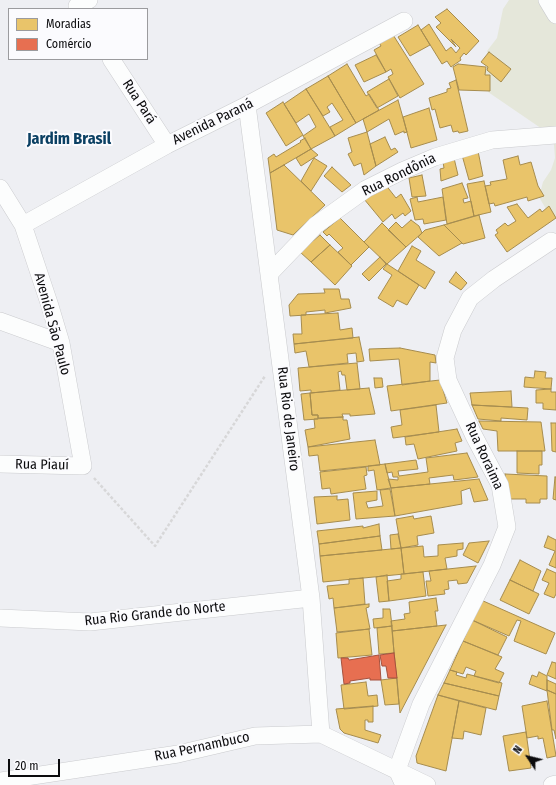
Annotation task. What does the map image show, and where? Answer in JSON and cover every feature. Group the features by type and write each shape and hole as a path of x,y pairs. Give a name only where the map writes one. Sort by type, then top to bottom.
{"street":[{"path":"547,0 556,15"},
{"name":"Avenida Paraná","path":"23,225 166,145 248,105 404,21"},
{"name":"Rua Pará","path":"112,60 166,145"},
{"name":"Rua Rio de Janeiro","path":"248,105 311,598 321,734"},
{"name":"Rua Rondônia","path":"270,273 316,225 366,189 402,171 435,157 492,140 556,135"},
{"name":"Avenida São Paulo","path":"0,188 23,225 60,344 84,466"},
{"name":"Rua Roraima","path":"401,778 421,704 492,565 507,527 500,484 474,436 448,380 445,358 453,330 470,298 494,279 551,241"},
{"path":"0,321 60,344"},
{"name":"Rua Piauí","path":"0,464 84,466"},
{"name":"Rua Rio Grande do Norte","path":"0,618 90,622 311,598"},
{"name":"Rua Pernambuco","path":"0,781 178,754 255,736 321,734 401,778 427,785"},
{"path":"552,785 556,784"}],"path":[{"path":"84,466 155,546 280,352"}],"shaded area":[{"path":"509,0 553,0 556,2 556,219 546,209 539,197 543,182 551,170 555,158 554,145 548,133 488,92 485,80 487,51 497,38 503,9"}],"building: Moradias":[{"path":"447,9 479,41 466,55 464,53 460,58 461,60 451,67 447,61 442,64 421,30 429,24 446,51 451,47 456,53 460,48 451,39 456,47 436,27 441,23 435,17"},
{"path":"418,25 430,45 410,56 398,37"},
{"path":"390,30 424,84 400,98 388,77 393,74 391,69 386,72 374,50 381,46 377,39"},
{"path":"489,52 511,69 501,82 487,70 488,67 481,62"},
{"path":"376,55 386,72 364,82 355,65"},
{"path":"347,64 366,96 369,94 379,110 356,123 328,76"},
{"path":"458,64 486,67 485,75 490,75 490,91 459,90 453,67"},
{"path":"328,76 356,123 335,136 330,127 343,120 332,103 327,107 330,112 323,116 306,89"},
{"path":"389,79 398,96 377,108 367,92"},
{"path":"456,80 468,131 459,133 458,131 453,132 451,125 440,128 435,109 432,110 429,98 447,92 447,89 451,88 449,83"},
{"path":"306,89 335,136 311,149 303,136 316,127 309,114 296,123 284,104"},
{"path":"398,100 407,132 404,133 404,131 395,135 389,119 367,132 363,119"},
{"path":"283,102 303,135 286,146 266,113"},
{"path":"429,108 437,140 411,148 403,117"},
{"path":"367,132 376,166 364,175 361,163 354,166 348,154 352,152 348,138"},
{"path":"385,137 391,150 395,148 398,152 376,166 370,144"},
{"path":"305,138 311,149 270,173 268,158 274,154 276,157"},
{"path":"311,149 318,155 301,166 296,158"},
{"path":"478,151 483,176 469,180 462,155"},
{"path":"518,156 520,165 531,162 538,186 544,196 528,201 527,197 495,206 494,203 489,204 485,186 491,185 490,182 507,179 503,160"},
{"path":"314,158 327,166 311,191 301,181"},
{"path":"454,158 458,175 441,181 440,169 444,168 443,162"},
{"path":"284,165 325,205 293,235 277,230 270,173"},
{"path":"332,167 351,185 342,192 324,176"},
{"path":"422,175 426,196 412,197 409,178"},
{"path":"484,181 491,212 474,216 467,184"},
{"path":"462,183 468,198 463,199 464,203 471,201 474,216 447,224 442,189"},
{"path":"385,184 396,198 401,194 411,211 405,216 403,213 395,219 392,214 383,222 364,199"},
{"path":"417,197 418,202 443,197 446,220 424,224 423,219 415,220 410,199"},
{"path":"517,204 528,218 540,209 542,212 549,206 556,218 507,252 495,235 498,233 496,230 505,223 508,226 516,221 507,207"},
{"path":"479,215 485,238 463,244 444,225"},
{"path":"340,218 369,247 351,265 338,252 343,248 329,234 327,236 323,232"},
{"path":"411,220 419,226 422,233 406,247 388,230 396,222 402,228"},
{"path":"382,223 406,247 387,264 364,242"},
{"path":"444,225 462,243 439,256 418,237 425,230"},
{"path":"320,235 330,245 311,262 300,252"},
{"path":"330,245 352,266 335,285 311,262"},
{"path":"412,246 421,251 416,260 435,272 425,289 398,271"},
{"path":"380,257 386,264 369,281 362,274"},
{"path":"387,264 419,285 407,305 397,300 393,307 378,298 392,275 383,269"},
{"path":"456,272 467,283 461,290 449,282"},
{"path":"324,289 339,289 341,299 349,299 351,308 325,313 325,310 306,312 306,315 290,316 289,305 298,294 325,293"},
{"path":"338,313 340,330 352,328 353,338 294,344 293,334 302,334 301,315"},
{"path":"359,337 364,361 357,362 356,353 347,354 348,363 309,367 306,351 295,353 294,344"},
{"path":"400,348 435,355 436,363 430,362 430,381 402,385 399,359 370,361 369,349"},
{"path":"357,363 360,389 347,390 345,375 342,375 341,371 338,372 340,390 311,393 311,390 300,391 298,368"},
{"path":"535,371 546,372 545,378 552,378 551,389 524,387 525,377 534,378"},
{"path":"374,378 382,378 383,387 375,388"},
{"path":"440,380 447,403 391,411 387,386"},
{"path":"369,388 375,414 350,416 350,414 342,414 343,417 318,418 318,415 312,415 310,393"},
{"path":"551,389 551,392 556,392 556,410 543,409 543,403 536,403 536,390"},
{"path":"511,391 512,407 472,405 470,393"},
{"path":"310,393 312,415 318,415 318,419 304,420 301,394"},
{"path":"436,405 439,432 393,438 391,427 402,425 400,410"},
{"path":"472,405 528,408 527,420 501,418 501,421 478,419"},
{"path":"343,417 343,420 347,420 350,439 308,447 305,430 315,428 314,419"},
{"path":"479,421 541,422 545,451 498,451 497,431 483,429"},
{"path":"551,423 556,423 556,452 552,451"},
{"path":"457,429 462,441 455,443 457,451 418,459 414,444 406,445 405,437"},
{"path":"375,440 380,465 320,471 318,455 309,456 308,447"},
{"path":"517,451 542,451 542,465 539,465 539,474 517,473"},
{"path":"467,453 478,477 454,480 453,475 429,478 430,484 391,488 388,479 398,480 398,477 393,477 392,472 387,473 385,464 416,460 418,469 398,471 399,476 428,472 426,458"},
{"path":"385,464 391,488 377,490 374,470 368,471 368,466"},
{"path":"366,467 367,475 364,476 366,489 331,494 330,488 322,489 320,472"},
{"path":"505,474 547,476 547,499 540,499 540,503 526,503 526,499 509,499"},
{"path":"556,477 556,500 553,499"},
{"path":"479,479 488,500 474,502 470,488 461,491 462,504 395,516 391,488"},
{"path":"390,489 395,516 356,519 353,493 377,491 377,500 366,502 368,508 383,506 380,490"},
{"path":"337,496 337,500 348,499 350,520 317,524 314,497"},
{"path":"413,516 414,519 431,516 434,533 417,536 418,545 401,548 396,519"},
{"path":"379,524 380,536 319,544 317,531 363,526 363,528"},
{"path":"398,534 401,548 391,549 390,535"},
{"path":"380,536 382,550 320,556 319,544"},
{"path":"548,536 556,540 556,568 549,565 555,551 544,547"},
{"path":"489,541 478,563 463,555 469,543"},
{"path":"463,543 463,549 457,550 457,556 445,558 447,569 404,574 401,548 423,546 424,557 438,556 438,545"},
{"path":"401,548 404,574 323,582 320,556"},
{"path":"520,560 541,571 533,591 510,580"},
{"path":"476,566 467,583 458,584 457,580 448,581 449,589 444,590 445,594 428,596 426,581 431,581 429,571"},
{"path":"547,569 556,573 556,594 554,598 544,594 549,583 542,580"},
{"path":"423,572 426,596 389,601 387,581 401,579 401,574"},
{"path":"387,575 389,601 379,602 376,577"},
{"path":"363,578 365,604 334,608 333,598 329,599 327,586 349,584 349,579"},
{"path":"510,580 539,594 529,614 500,600"},
{"path":"436,598 438,611 435,611 437,626 392,631 391,621 405,619 404,614 410,613 409,602"},
{"path":"481,600 555,633 546,654 514,641 521,621 517,620 509,636 472,620"},
{"path":"369,604 369,607 366,608 370,629 337,632 334,608"},
{"path":"383,609 390,609 392,626 374,628 373,619 383,618"},
{"path":"472,620 507,637 498,655 463,641"},
{"path":"446,625 400,713 392,631"},
{"path":"392,626 394,653 379,654 377,628"},
{"path":"369,629 372,655 338,658 336,633"},
{"path":"463,641 502,657 495,669 504,673 499,683 474,676 476,671 466,667 463,674 450,670"},
{"path":"552,662 556,663 556,679 547,675"},
{"path":"450,670 457,672 456,675 466,678 467,674 502,683 499,696 444,683"},
{"path":"539,672 547,676 547,691 529,684 532,675 537,677"},
{"path":"397,678 399,704 385,705 381,680"},
{"path":"547,680 556,684 556,694 547,690"},
{"path":"366,682 368,696 377,695 378,706 344,709 341,685"},
{"path":"444,683 499,696 496,710 438,695"},
{"path":"547,690 556,694 556,739 554,730 552,730"},
{"path":"438,695 459,701 446,771 417,763 416,756"},
{"path":"459,701 486,708 481,735 464,731 463,739 452,738"},
{"path":"547,701 556,756 547,758 543,738 538,739 538,736 527,738 522,706"},
{"path":"373,706 373,722 368,722 368,720 365,720 365,730 381,735 378,743 344,733 340,729 336,709"},
{"path":"526,732 531,768 509,771 503,736"}],"building: Comércio":[{"path":"394,653 397,678 388,678 386,666 382,666 380,655"},
{"path":"379,655 381,680 370,680 370,678 350,681 350,683 344,684 341,658 348,658 349,660"}],"district":[{"name":"Jardim Brasil","path":"69,140"}]}
